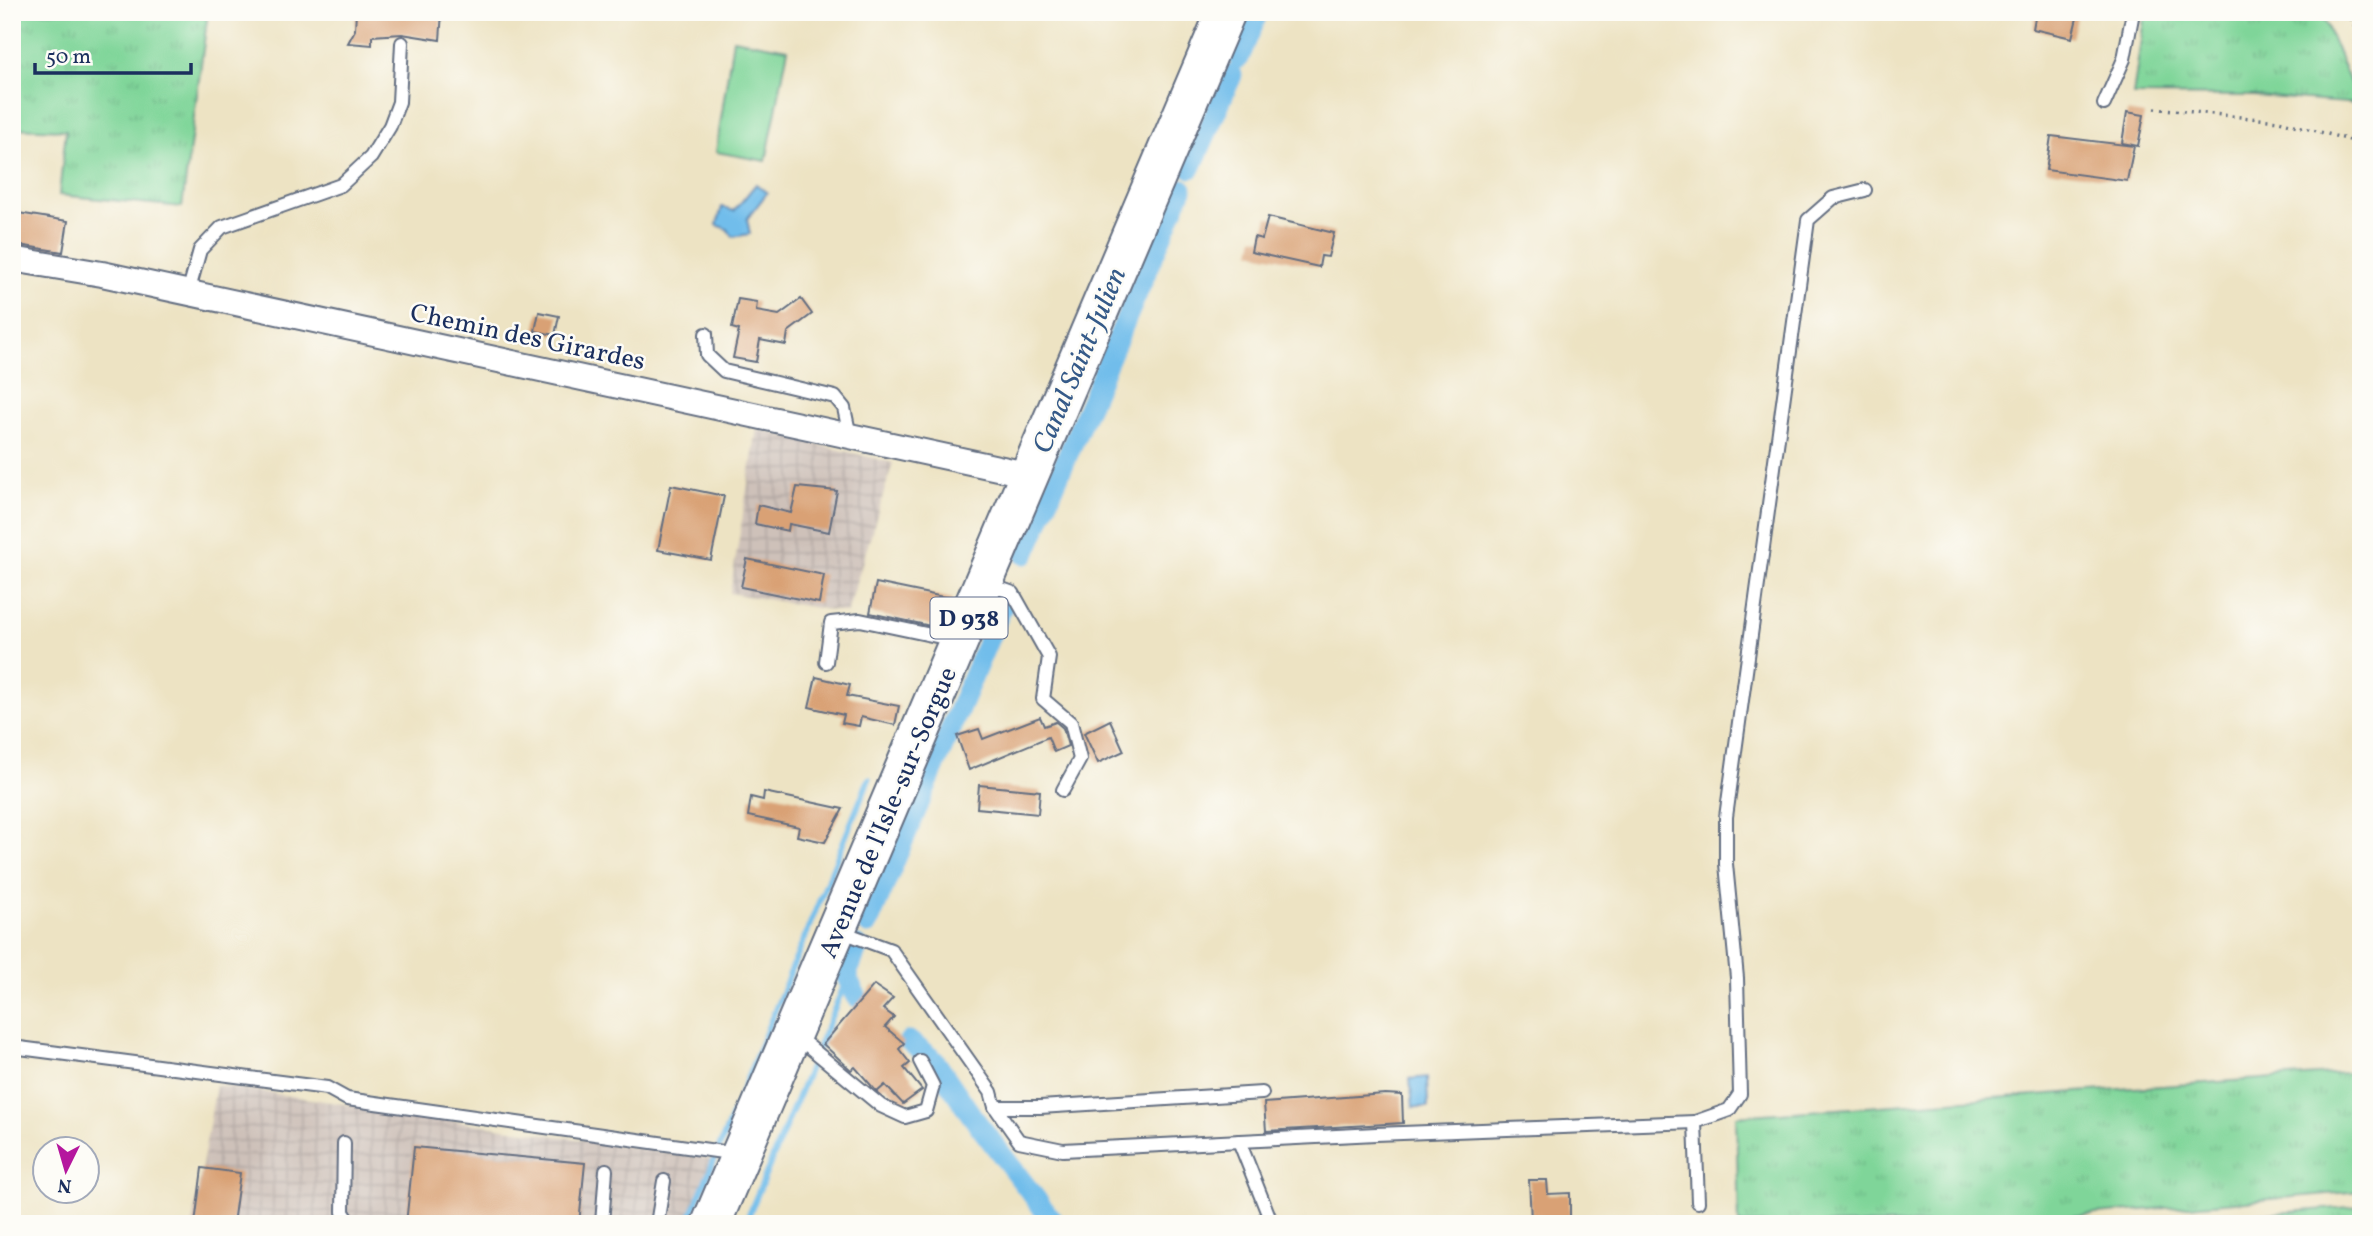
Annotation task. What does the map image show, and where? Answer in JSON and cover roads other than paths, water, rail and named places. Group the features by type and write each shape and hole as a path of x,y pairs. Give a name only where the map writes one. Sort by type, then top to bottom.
{"main road":[{"name":"Avenue de l'Isle-sur-Sorgue","path":"711,1224 1226,12"}],"street":[{"name":"Chemin des Girardes","path":"12,260 188,293 1030,475"}],"lane":[{"path":"2104,104 2124,59 2133,12"},
{"path":"188,293 200,250 222,227 341,185 371,157 390,126 399,102 402,43"},
{"path":"838,930 891,950 991,1092 995,1107 1019,1141 1063,1150 1695,1122 1729,1110 1740,1094 1737,978 1726,864 1726,817 1808,220 1833,198 1865,190"},
{"path":"706,334 707,355 724,371 835,397 844,408 849,436"},
{"path":"984,582 1013,593 1049,657 1043,699 1071,723 1080,759 1063,790"},
{"path":"826,662 831,623 860,621 959,641"},
{"path":"792,1033 881,1106 905,1117 926,1111 933,1086 920,1061"},
{"path":"12,1047 327,1088 347,1099 740,1154"},
{"path":"995,1107 1040,1107 1262,1093"},
{"path":"1695,1122 1698,1202"},
{"path":"1239,1141 1272,1224"},
{"path":"344,1143 343,1212 351,1224"},
{"path":"602,1224 606,1170"},
{"path":"657,1224 664,1181"}],"water":[{"path":"756,184 767,193 747,219 750,234 733,237 727,229 717,225 722,207 734,211"},
{"path":"1427,1077 1428,1107 1413,1107 1410,1079"}],"waterway":[{"name":"Canal Saint-Julien","path":"1239,58 1258,12"},
{"name":"Canal Saint-Julien","path":"1191,168 1232,75"},
{"name":"Canal Saint-Julien","path":"1025,554 1182,189"},
{"name":"Canal Saint-Julien","path":"868,924 1003,605"},
{"path":"688,1224 869,779"},
{"name":"Canal Saint-Julien","path":"857,997 846,976 858,946"},
{"path":"745,1224 846,981"},
{"name":"Canal Saint-Julien","path":"909,1041 934,1060 972,1116 1055,1224"}]}
